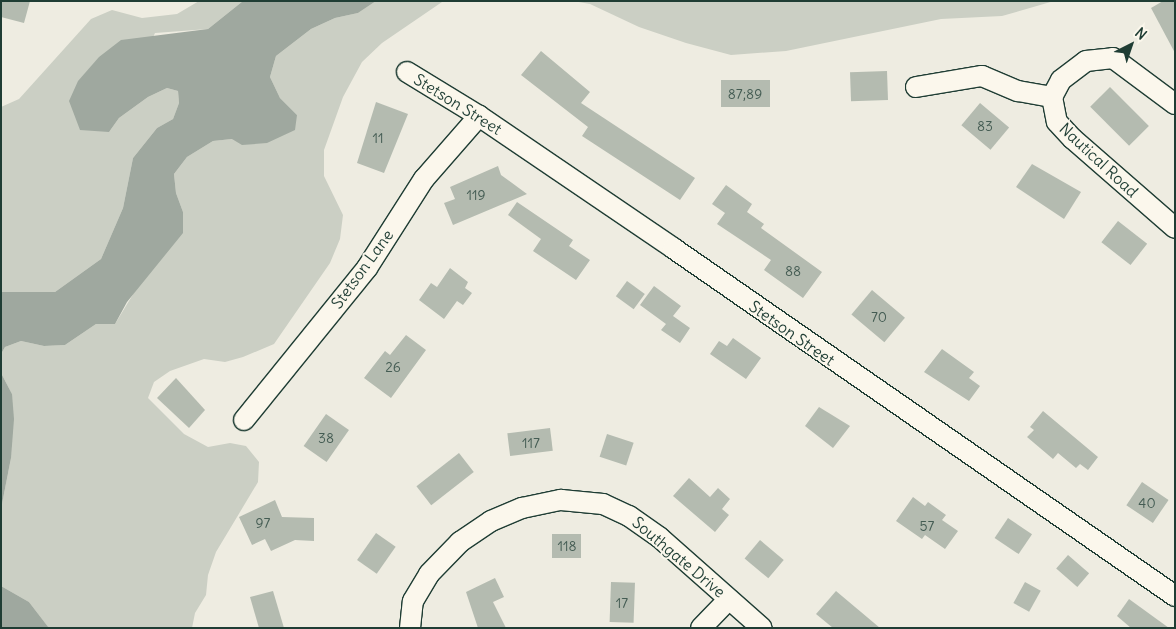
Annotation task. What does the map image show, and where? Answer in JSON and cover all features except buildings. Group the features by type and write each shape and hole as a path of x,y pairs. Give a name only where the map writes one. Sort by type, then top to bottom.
{"street":[{"path":"916,87 982,76 1018,91 1052,97 1062,80 1086,61 1113,58 1175,104"},
{"name":"Stetson Street","path":"407,72 479,116 1175,596"},
{"name":"Nautical Road","path":"1052,97 1057,122 1175,228"},
{"name":"Stetson Lane","path":"244,420 366,268 424,179 479,116"},
{"name":"Southgate Drive","path":"410,628 413,601 429,574 460,542 491,521 522,508 561,500 603,504 629,516 659,537 762,628"},
{"path":"700,628 729,599"}],"shaded area":[{"path":"199,1 243,1 208,29 155,33 109,132 119,118 148,97 167,88 178,91 179,103 173,119 157,128 133,158 123,208 101,259 55,292 1,292 1,107 19,99 91,19 112,10 142,18 177,14"},
{"path":"243,1 376,1 358,13 335,18 311,29 276,56 270,77 280,98 297,115 295,130 267,143 242,145 232,139 213,141 187,157 174,174 176,193 183,212 183,233 127,302 115,324 96,324 65,345 44,346 21,341 5,347 1,354 1,292 55,292 101,259 123,208 133,158 157,128 173,119 179,103 178,91 167,88 148,97 119,118 109,132 80,130 69,101 78,81 99,57 121,40 208,29"},
{"path":"376,1 450,1 442,2 382,43 362,62 343,97 324,150 324,176 343,215 340,239 330,263 274,344 243,357 225,362 204,359 170,371 154,382 148,398 184,434 208,447 230,443 246,446 259,462 258,482 216,552 208,575 206,595 195,613 192,628 49,628 29,602 1,586 1,509 11,458 12,394 1,373 1,354 5,347 21,341 44,346 65,345 96,324 115,324 183,212 176,193 174,174 187,157 213,141 232,139 297,115 280,98 270,77 276,56 311,29 335,18 358,13"},
{"path":"573,1 1054,1 1002,16 941,19 786,51 731,55 686,43 639,27 590,4"},
{"path":"1,373 12,394 14,419 11,458 1,509"},
{"path":"1,586 29,602 49,628 1,628"}]}
